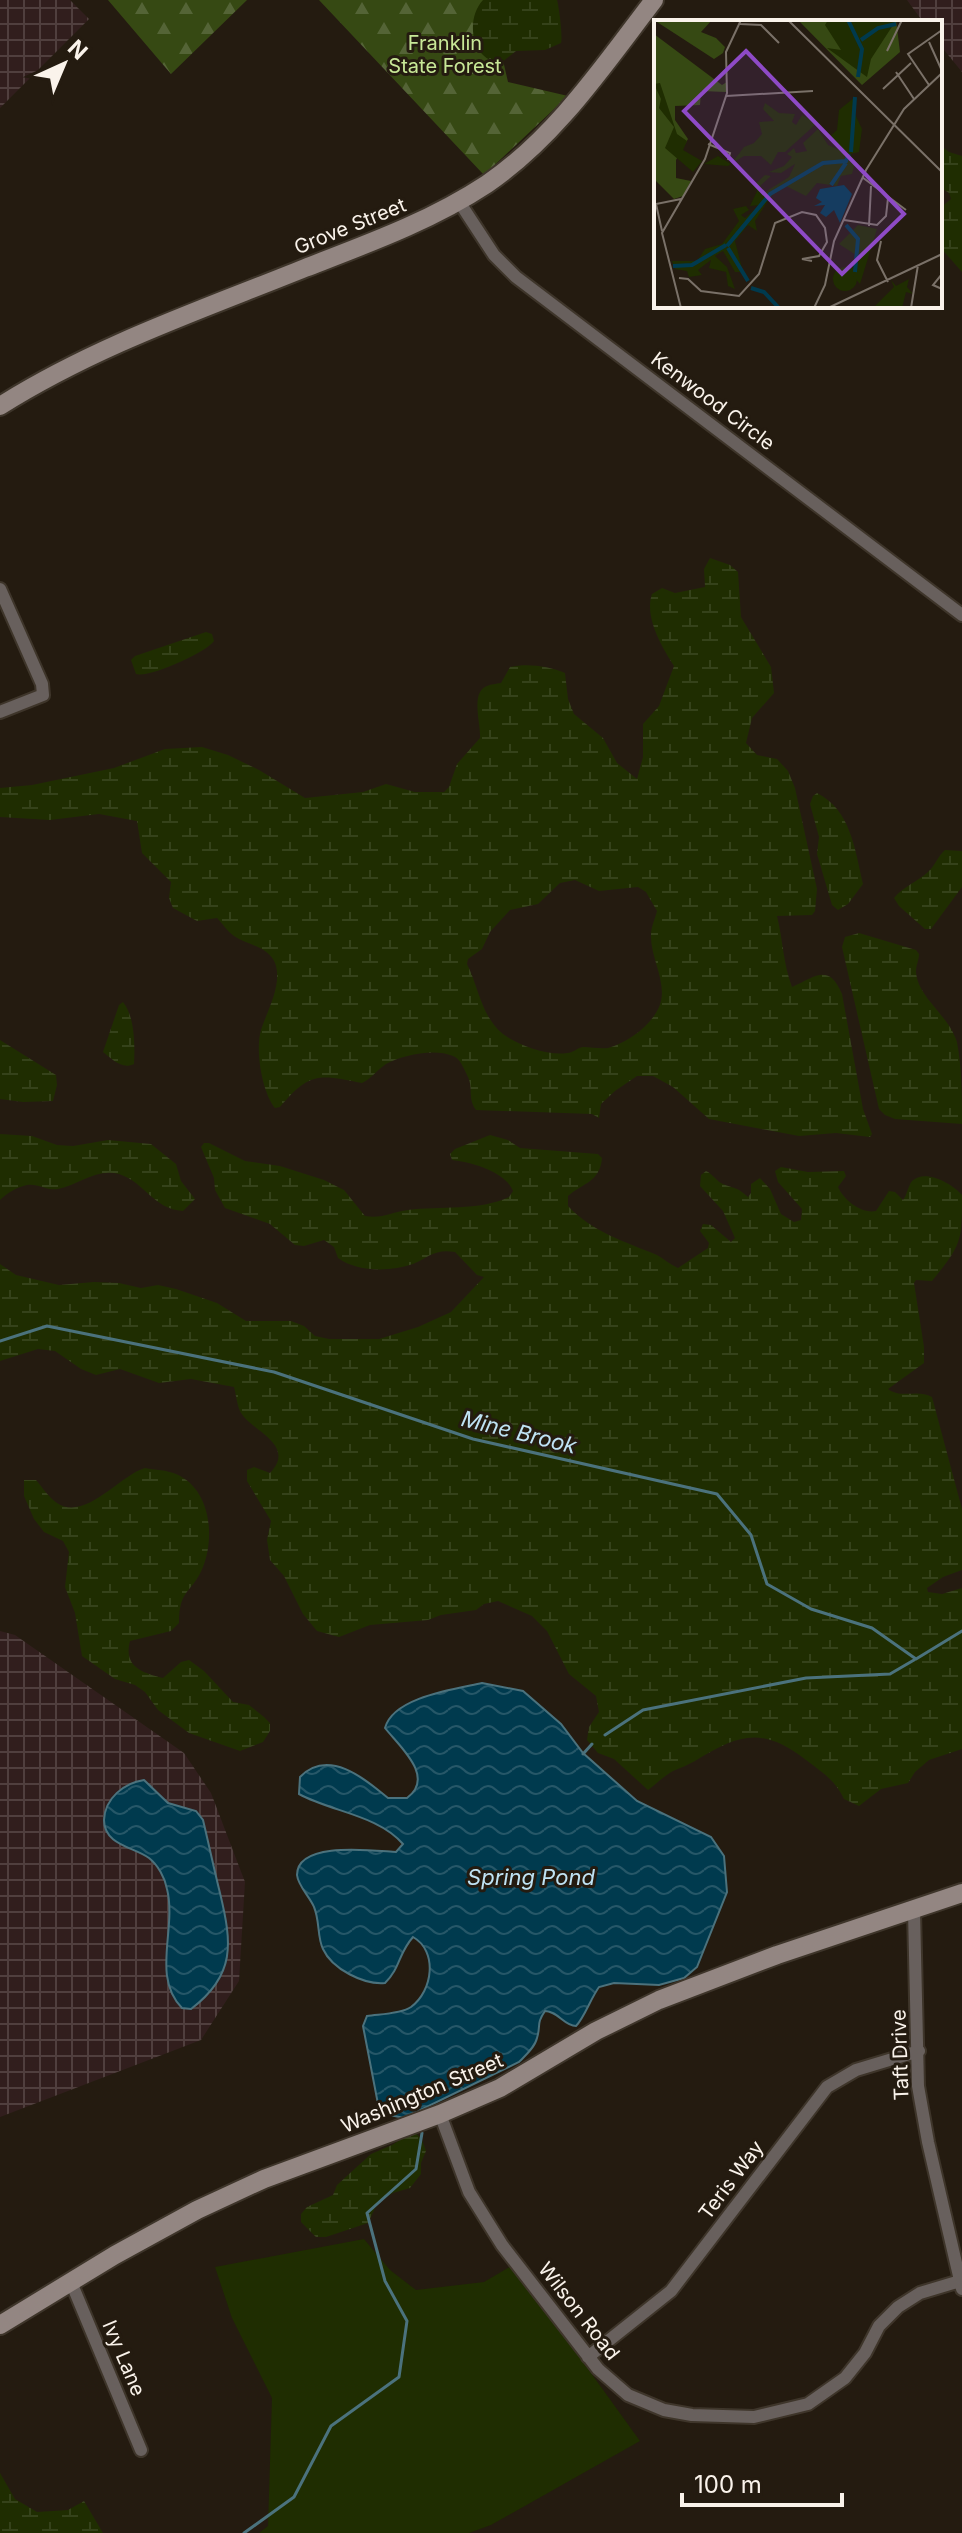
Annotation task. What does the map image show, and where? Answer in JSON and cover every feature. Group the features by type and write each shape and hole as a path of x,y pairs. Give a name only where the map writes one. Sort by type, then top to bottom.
{"main road":[{"name":"Grove Street","path":"0,406 58,372 138,334 369,244 424,220 458,200 513,164 551,129 654,0"},
{"name":"Washington Street","path":"0,2325 210,2203 264,2179 440,2114 500,2088 596,2031 659,2000 777,1955 962,1893"}],"street":[{"name":"Kenwood Circle","path":"458,200 494,255 516,277 962,615"},
{"path":"0,589 42,684 43,695 0,712"},
{"name":"Taft Drive","path":"914,1911 918,2086 961,2285"},
{"name":"Teris Way","path":"588,2357 671,2291 827,2087 856,2070 919,2051"},
{"name":"Wilson Road","path":"440,2114 456,2162 476,2206 502,2245 588,2357 617,2387 640,2401 664,2410 692,2415 754,2417 808,2404 833,2389 857,2365 888,2315 912,2297 961,2285"},
{"name":"Ivy Lane","path":"71,2282 141,2450"}],"shaded area":[{"path":"0,0 70,0 89,19 0,108"},
{"path":"907,0 962,0 962,72 942,47 942,20 922,20"},
{"path":"0,1631 15,1635 184,1753 211,1793 245,1882 239,1981 201,2040 0,2117"}],"green space":[{"path":"108,0 247,0 171,74"},
{"name":"Franklin State Forest","path":"319,0 489,0 508,82 568,96 484,175"},
{"path":"483,0 557,0 561,43 545,50 516,51 501,63 491,60 483,55 474,38 474,18"},
{"path":"942,147 962,156 962,272 942,249 942,206 951,199 942,188"},
{"path":"710,558 730,565 738,572 741,617 771,667 774,693 752,718 746,743 757,755 777,759 788,771 795,788 817,889 812,915 777,916 787,969 792,987 815,976 827,975 842,994 863,1109 872,1134 870,1137 836,1133 799,1136 709,1119 673,1087 653,1076 637,1076 615,1091 601,1104 599,1118 592,1114 476,1110 469,1079 460,1061 453,1056 437,1053 410,1055 393,1061 362,1083 316,1078 299,1087 280,1107 275,1108 263,1082 259,1059 259,1038 277,980 272,957 234,936 217,918 197,921 173,908 169,898 171,882 142,853 137,821 99,814 50,820 0,817 0,788 32,785 114,768 165,749 202,747 228,755 305,798 363,792 386,784 415,792 444,792 449,787 457,764 480,738 478,701 482,689 501,683 510,667 524,665 565,673 568,699 574,714 603,738 617,763 637,779 643,757 643,724 659,706 674,666 652,622 652,594 662,588 675,593 705,587 704,569","holes":["575,880 599,891 638,887 646,892 657,911 651,944 662,990 655,1014 638,1033 608,1048 583,1047 569,1053 551,1053 524,1046 509,1038 496,1027 485,1010 467,964 468,959 482,949 490,932 510,910 538,904 560,883"]},
{"path":"206,632 212,634 214,641 201,651 165,668 136,674 131,660 135,656"},
{"path":"817,793 828,800 844,820 854,845 863,884 848,904 838,910 832,905 817,854 819,837 810,804"},
{"path":"945,850 962,851 962,887 931,929 925,929 894,898 928,872"},
{"path":"859,933 916,950 919,954 918,981 957,1042 962,1124 895,1119 879,1109 842,947 845,937"},
{"path":"123,1002 130,1015 134,1049 134,1064 125,1066 103,1052 119,1005"},
{"path":"0,1040 56,1075 53,1101 0,1099"},
{"path":"0,1134 32,1136 57,1145 73,1146 108,1140 151,1144 176,1164 181,1181 195,1199 183,1211 173,1209 164,1206 128,1178 103,1173 58,1189 27,1185 0,1200"},
{"path":"490,1135 508,1140 520,1148 598,1154 602,1158 598,1172 568,1196 568,1206 599,1230 657,1255 678,1268 708,1248 709,1243 700,1231 703,1224 711,1225 731,1242 735,1238 723,1211 700,1186 701,1175 706,1171 748,1197 751,1184 760,1178 770,1189 781,1214 794,1222 801,1220 802,1209 778,1182 775,1171 781,1167 808,1172 844,1171 846,1176 838,1187 841,1192 854,1205 870,1211 876,1211 889,1191 895,1192 903,1200 912,1181 918,1177 946,1182 962,1195 962,1223 955,1250 932,1281 916,1280 914,1283 924,1363 888,1389 932,1397 962,1509 962,1570 943,1577 927,1588 928,1592 942,1594 962,1588 962,1749 929,1760 908,1783 881,1789 859,1806 844,1799 833,1782 806,1760 790,1749 763,1738 738,1740 725,1745 673,1771 648,1790 614,1759 598,1753 587,1740 589,1727 599,1712 596,1696 569,1674 547,1631 532,1616 498,1601 484,1604 476,1610 428,1620 370,1625 339,1637 317,1631 303,1614 284,1576 270,1560 267,1540 271,1521 247,1481 247,1470 254,1467 270,1473 277,1463 278,1454 270,1439 241,1413 234,1387 191,1379 159,1383 120,1369 96,1375 55,1351 38,1349 0,1361 0,1264 16,1275 59,1285 94,1282 141,1288 158,1285 176,1289 217,1303 246,1321 291,1321 304,1326 315,1336 329,1339 379,1339 418,1327 451,1312 484,1277 477,1275 455,1252 437,1253 404,1267 374,1269 346,1263 324,1240 304,1246 295,1245 270,1224 225,1208 215,1190 214,1178 201,1147 209,1143 245,1161 280,1166 324,1180 344,1190 365,1216 377,1217 408,1210 485,1204 509,1197 513,1191 503,1178 478,1166 452,1160 450,1154"},
{"path":"145,1468 176,1474 197,1491 207,1515 209,1542 199,1576 181,1603 179,1623 171,1631 130,1641 129,1657 142,1671 163,1678 181,1662 189,1660 204,1671 233,1702 249,1705 264,1717 270,1723 270,1731 263,1742 240,1751 189,1733 158,1710 145,1692 135,1685 115,1679 82,1656 75,1613 65,1587 69,1552 63,1541 44,1532 34,1519 24,1496 24,1480 36,1480 57,1503 79,1507"},
{"path":"414,2131 426,2151 421,2174 410,2188 378,2202 368,2223 326,2237 316,2237 301,2222 301,2214 307,2207 333,2195 337,2185 371,2154"},
{"path":"364,2239 390,2270 416,2290 484,2282 513,2265 640,2441 491,2525 469,2533 259,2533 268,2526 272,2398 232,2318 215,2267"},
{"path":"0,2473 15,2499 37,2512 68,2510 84,2501 103,2533 0,2533"}],"water":[{"name":"Spring Pond","path":"482,1683 523,1691 561,1724 583,1753 637,1801 711,1837 724,1856 727,1892 697,1967 684,1978 659,1985 614,1983 599,1987 576,2026 545,2011 534,2045 519,2062 404,2118 390,2115 378,2104 363,2026 367,2016 401,2011 418,2000 430,1971 426,1952 413,1937 385,1983 368,1981 341,1969 323,1949 314,1907 297,1875 300,1864 310,1856 323,1852 396,1852 403,1844 381,1826 299,1794 300,1777 322,1765 334,1766 357,1775 388,1798 407,1798 418,1781 416,1771 406,1753 385,1728 390,1717 426,1696"},
{"path":"144,1780 168,1803 196,1811 203,1820 224,1911 228,1943 223,1971 206,1996 191,2009 182,2008 168,1982 169,1904 163,1876 149,1858 114,1840 105,1828 105,1812 112,1798 129,1784"}],"waterway":[{"name":"Mine Brook","path":"0,1341 47,1326 274,1372 473,1439 717,1494 751,1535 767,1584 811,1609 872,1628 916,1659 962,1631"},
{"path":"605,1735 643,1710 806,1678 890,1674 914,1660"},
{"path":"583,1754 592,1744"},
{"path":"244,2533 294,2497 331,2426 399,2377 407,2321 385,2281 367,2213 416,2169 422,2133"}]}
